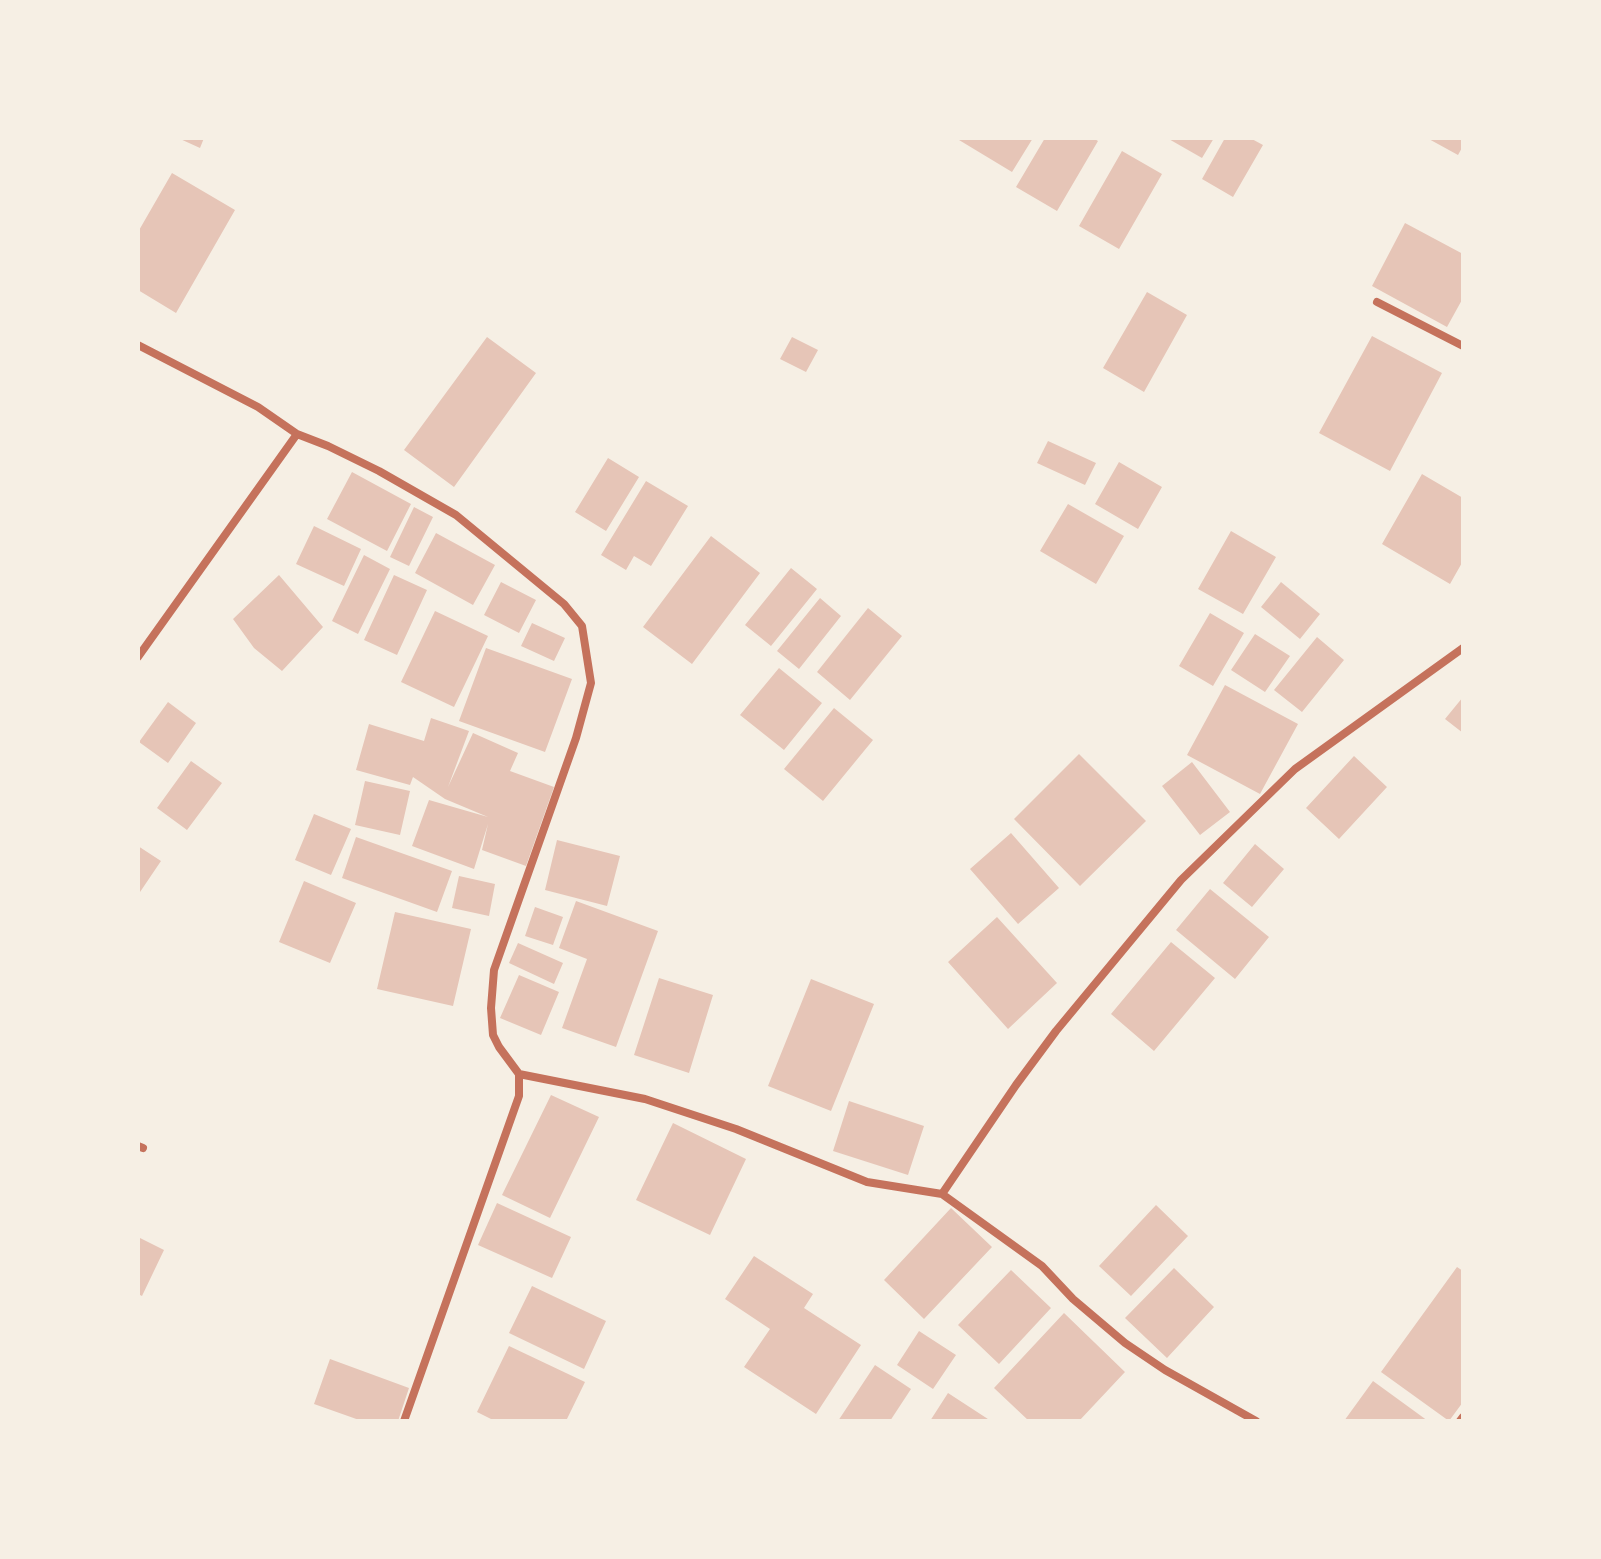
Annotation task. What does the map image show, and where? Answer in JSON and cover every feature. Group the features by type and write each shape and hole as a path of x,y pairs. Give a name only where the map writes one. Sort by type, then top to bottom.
{"street":[{"path":"1377,302 1463,346"},
{"path":"138,345 258,407 297,434 379,471 456,515 564,604 582,626 591,683 576,738 494,970 491,1008 493,1035 519,1074 519,1096 404,1421"},
{"path":"138,657 297,434"},
{"path":"942,1194 1056,1031 1181,880 1295,769 1463,648"},
{"path":"519,1074 645,1099 736,1129 867,1182 942,1194 1042,1266 1073,1299 1125,1343 1165,1370 1256,1421"}],"building":[{"path":"178,138 204,138 200,148"},
{"path":"960,138 1033,138 1012,172"},
{"path":"1045,138 1093,138 1098,141 1057,211 1016,187"},
{"path":"1167,138 1214,138 1202,158"},
{"path":"1225,138 1250,138 1263,145 1233,197 1202,179"},
{"path":"1427,138 1463,138 1463,146 1458,155"},
{"path":"1122,151 1162,174 1119,249 1079,226"},
{"path":"172,173 235,210 176,313 138,290 138,232"},
{"path":"1405,223 1463,254 1463,298 1447,327 1372,286"},
{"path":"1147,292 1187,315 1144,392 1103,368"},
{"path":"1372,336 1442,373 1390,471 1319,433"},
{"path":"487,337 536,373 454,487 404,450"},
{"path":"792,337 818,350 806,372 780,359"},
{"path":"1048,441 1096,463 1085,485 1037,463"},
{"path":"608,458 639,477 606,531 575,512"},
{"path":"1119,462 1162,487 1138,529 1095,504"},
{"path":"352,472 411,504 387,551 327,519"},
{"path":"1422,474 1463,498 1463,561 1450,584 1382,544"},
{"path":"646,481 688,506 651,566 634,556 626,570 601,555"},
{"path":"1068,504 1124,536 1096,584 1040,551"},
{"path":"414,507 433,517 409,566 390,557"},
{"path":"314,526 361,549 344,586 296,564"},
{"path":"1231,531 1276,557 1243,614 1198,589"},
{"path":"436,533 495,565 473,605 415,573"},
{"path":"711,536 760,573 692,664 643,627"},
{"path":"364,555 390,569 358,634 332,621"},
{"path":"791,568 817,589 771,646 745,625"},
{"path":"279,575 323,627 282,671 254,648 233,619"},
{"path":"394,575 427,590 397,655 364,640"},
{"path":"501,582 536,600 519,633 484,615"},
{"path":"1281,582 1320,614 1300,639 1261,607"},
{"path":"820,598 841,616 799,669 777,651"},
{"path":"868,608 902,636 850,700 817,672"},
{"path":"435,611 488,636 454,707 401,682"},
{"path":"1210,613 1244,633 1213,686 1179,666"},
{"path":"532,623 565,638 554,661 521,646"},
{"path":"1255,634 1290,656 1265,692 1231,670"},
{"path":"1317,637 1344,660 1302,712 1274,690"},
{"path":"486,648 572,679 545,752 459,721"},
{"path":"779,668 822,703 784,750 740,715"},
{"path":"1225,685 1298,724 1260,794 1187,755"},
{"path":"1463,697 1463,733 1445,719"},
{"path":"168,702 196,723 168,763 139,742"},
{"path":"834,708 873,740 823,801 784,769"},
{"path":"431,718 469,731 448,787 473,733 518,753 510,771 554,787 526,866 482,850 488,824 474,869 412,846 429,800 488,817 445,799 413,777 410,785 356,770 369,724 424,741"},
{"path":"1079,754 1146,821 1080,886 1014,819"},
{"path":"1354,756 1387,787 1339,839 1306,808"},
{"path":"191,761 222,783 187,830 157,808"},
{"path":"1192,762 1230,812 1200,835 1162,786"},
{"path":"365,781 410,791 400,835 355,825"},
{"path":"314,814 351,829 331,875 295,860"},
{"path":"1011,833 1059,888 1018,924 970,869"},
{"path":"356,837 452,871 437,912 342,878"},
{"path":"557,840 620,856 607,906 545,890"},
{"path":"1255,844 1284,869 1252,907 1223,883"},
{"path":"138,846 161,861 138,895"},
{"path":"459,876 495,884 489,916 452,908"},
{"path":"304,881 356,903 330,963 279,942"},
{"path":"1210,889 1269,937 1235,979 1176,930"},
{"path":"576,901 658,931 616,1047 562,1028 587,959 559,948"},
{"path":"535,907 563,917 553,945 525,936"},
{"path":"395,912 471,929 453,1006 377,989"},
{"path":"997,917 1057,983 1008,1029 948,962"},
{"path":"1171,942 1215,978 1154,1051 1111,1014"},
{"path":"518,943 563,963 554,984 509,963"},
{"path":"519,975 559,992 541,1035 500,1018"},
{"path":"659,978 713,995 689,1073 634,1055"},
{"path":"811,979 874,1004 831,1111 768,1086"},
{"path":"551,1095 599,1117 550,1218 502,1195"},
{"path":"849,1101 924,1126 908,1175 833,1151"},
{"path":"673,1123 746,1159 710,1235 636,1200"},
{"path":"497,1203 571,1237 552,1278 478,1245"},
{"path":"1156,1205 1188,1236 1131,1296 1099,1266"},
{"path":"951,1208 992,1247 924,1319 884,1280"},
{"path":"138,1237 164,1250 142,1296 138,1294"},
{"path":"754,1256 813,1294 804,1308 861,1345 816,1414 744,1367 770,1329 725,1299"},
{"path":"1457,1267 1463,1271 1463,1402 1449,1421 1381,1372"},
{"path":"1174,1268 1214,1307 1167,1358 1125,1318"},
{"path":"1011,1270 1051,1308 999,1364 958,1325"},
{"path":"532,1286 606,1321 584,1369 509,1333"},
{"path":"1064,1313 1125,1372 1079,1421 1029,1421 994,1388"},
{"path":"919,1331 956,1355 933,1389 897,1365"},
{"path":"509,1346 585,1382 566,1421 495,1421 477,1412"},
{"path":"330,1359 409,1388 398,1421 362,1421 314,1404"},
{"path":"875,1365 911,1389 890,1421 838,1421"},
{"path":"1373,1381 1428,1421 1344,1421"},
{"path":"948,1393 991,1421 930,1421"}]}
